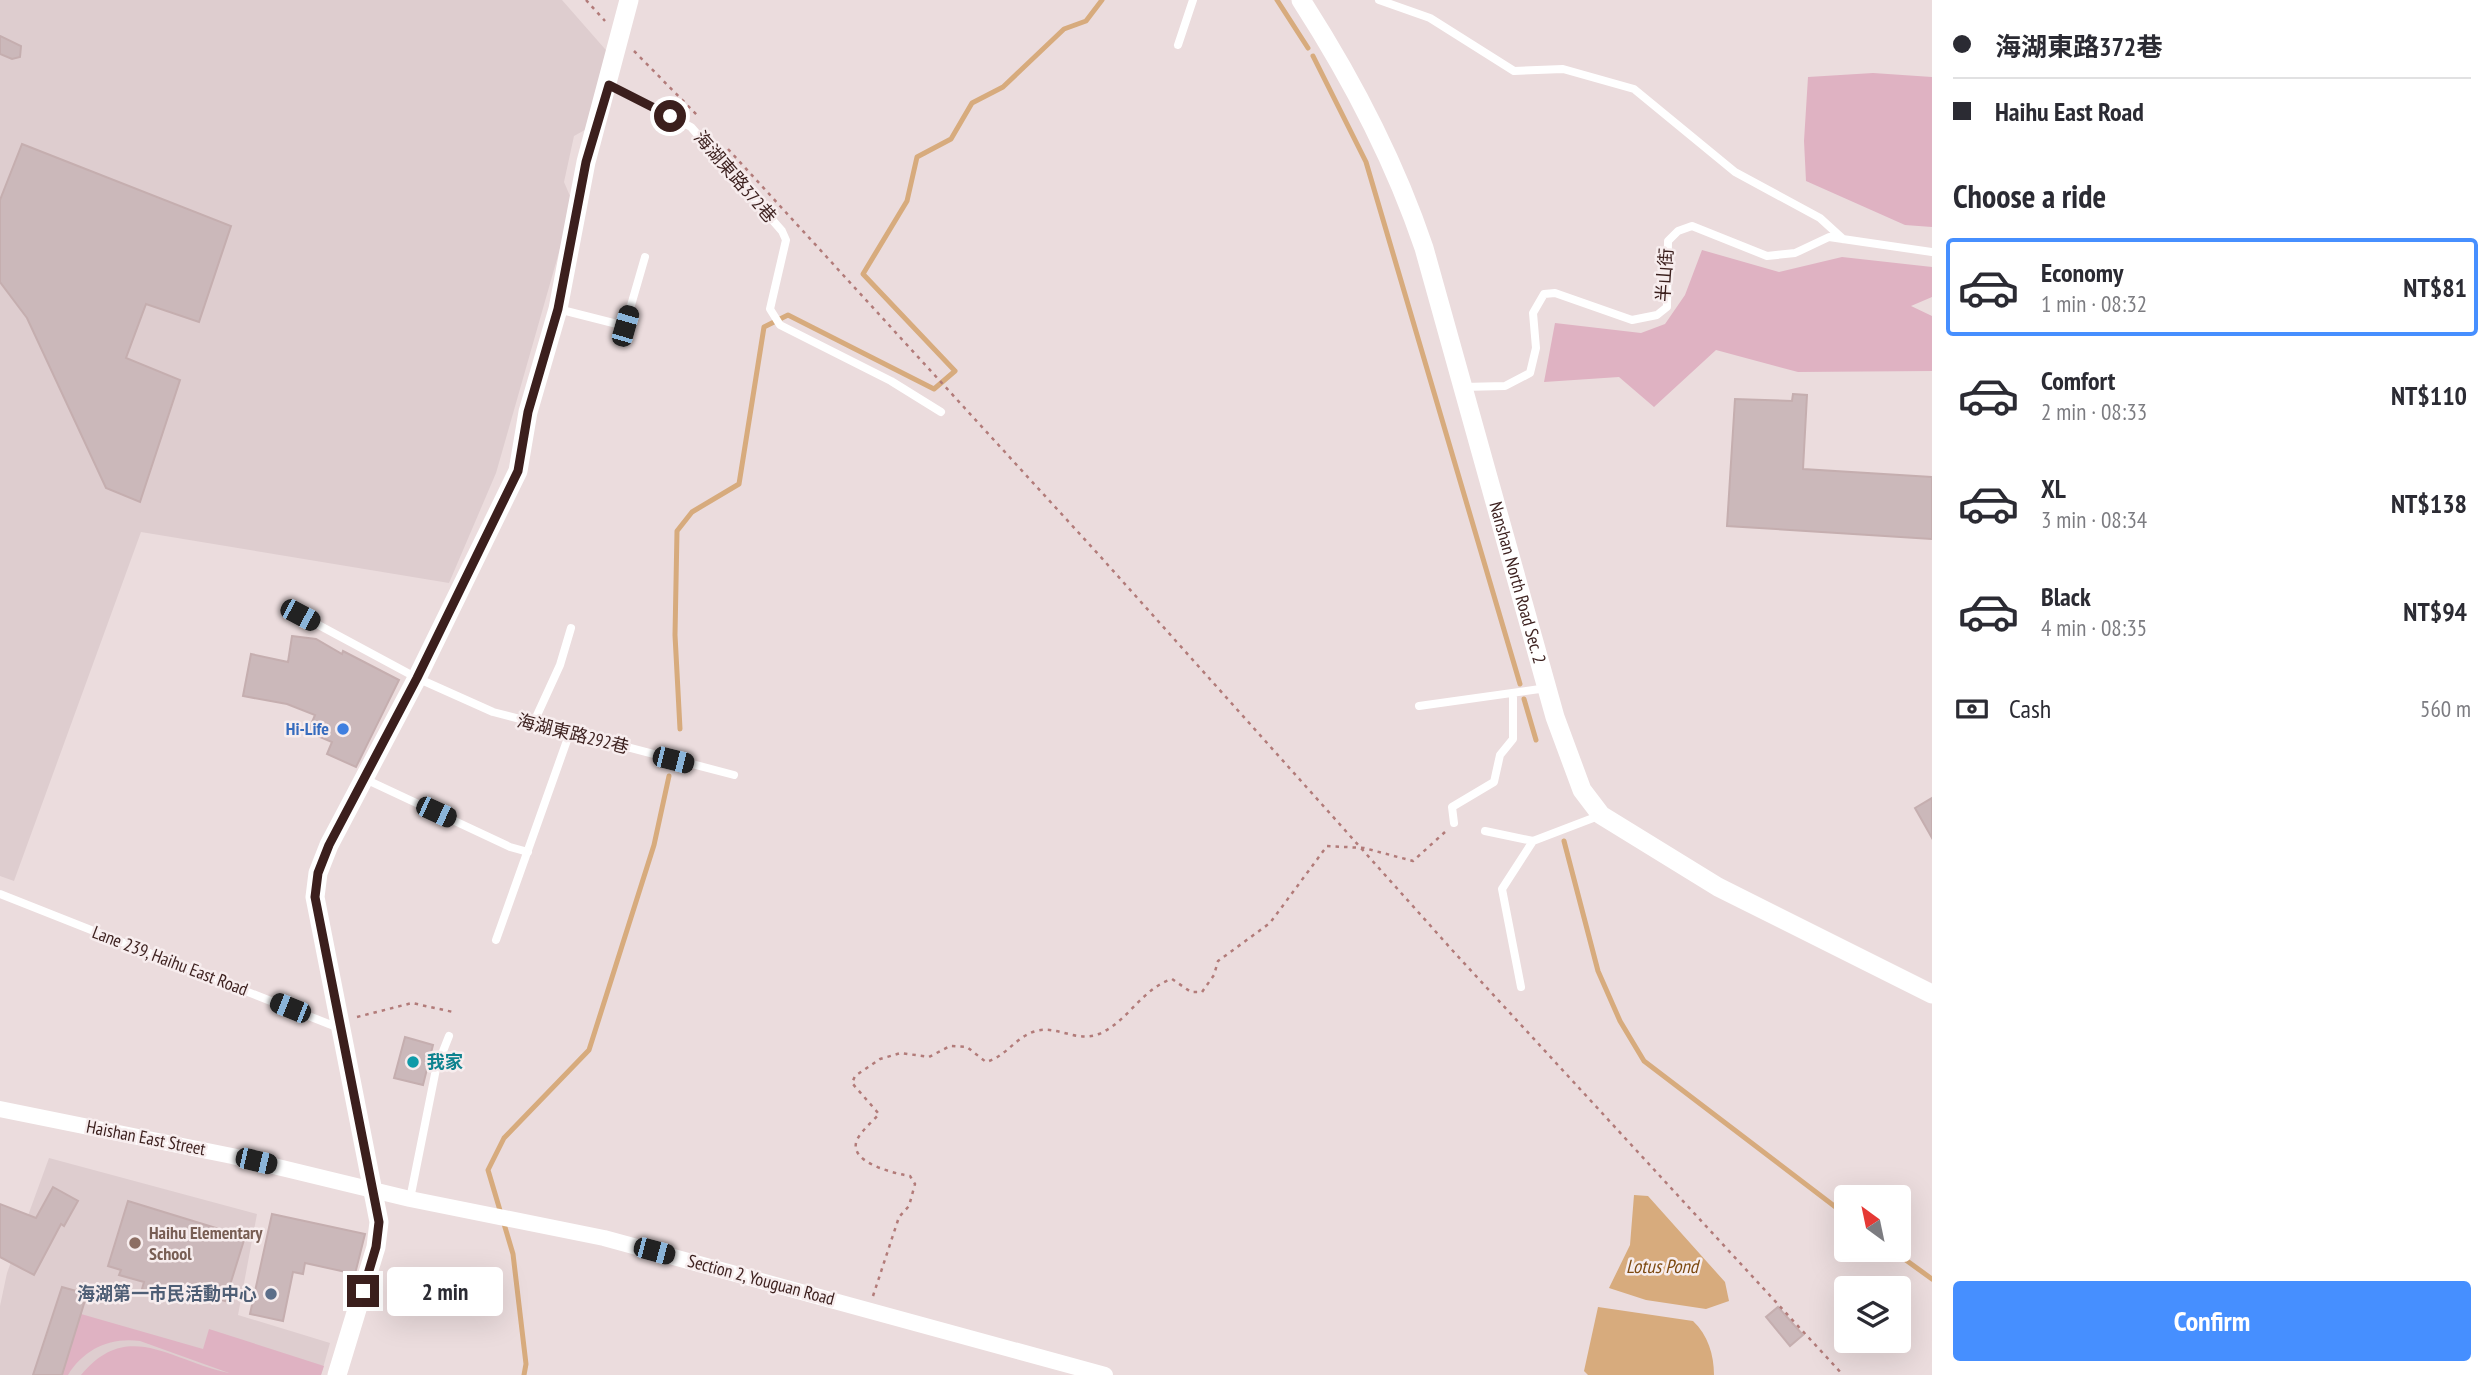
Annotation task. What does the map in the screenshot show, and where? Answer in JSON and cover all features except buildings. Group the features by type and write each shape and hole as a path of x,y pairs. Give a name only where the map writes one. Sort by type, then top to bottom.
{"street":[{"path":"337,1375 376,1247 379,1222 315,897 318,873 362,778 417,678 518,471 528,412 558,309 586,162 622,39 629,0"},
{"name":"Nanshan North Road Sec. 2","path":"1301,0 1356,88 1404,189 1424,248 1547,688 1569,760 1582,790 1601,814 1718,887 1932,994"},
{"name":"Haishan East Street","path":"0,1109 232,1156 373,1189"},
{"name":"Section 2, Youguan Road","path":"373,1189 410,1199 604,1238 1105,1375"}],"lane":[{"path":"1178,46 1193,0"},
{"path":"1379,0 1430,18 1514,71 1563,69 1634,89 1735,172 1820,218 1843,239"},
{"name":"海湖東路372巷","path":"609,85 691,127 782,231 786,240 770,309 780,325 891,381 941,412"},
{"name":"半山街","path":"1463,387 1505,386 1530,373 1536,348 1533,313 1544,294 1555,293 1632,320 1657,315 1667,307 1668,241 1678,231 1692,226 1768,256 1795,253 1829,237 1932,252"},
{"path":"558,309 625,326 645,257"},
{"name":"海湖東路292巷","path":"300,615 417,678 493,712 734,775"},
{"path":"533,724 560,665 570,628"},
{"path":"1419,706 1547,688"},
{"path":"1454,823 1452,807 1494,782 1500,755 1513,739 1513,692"},
{"path":"496,940 570,732"},
{"path":"362,778 510,847 528,852"},
{"path":"1485,831 1533,841 1601,814"},
{"path":"1521,987 1502,889 1533,841"},
{"name":"Lane 239, Haihu East Road","path":"0,894 339,1025"},
{"path":"410,1199 436,1069 449,1036"}],"path":[{"path":"586,0 622,39"},
{"path":"792,218 1364,848 1454,951 1843,1375"},
{"path":"869,1309 899,1217 908,1206 915,1184 910,1176 882,1171 860,1153 856,1146 858,1138 878,1114 852,1083 855,1076 880,1059 901,1053 929,1057 950,1046 967,1047 986,1062 1001,1058 1018,1040 1037,1030 1056,1031 1076,1037 1097,1035 1124,1020 1146,993 1171,979 1191,992 1202,992 1214,975 1218,961 1270,923 1327,846 1364,848 1413,861 1454,823"},
{"path":"339,1025 412,1003 453,1012"}],"shaded area":[{"path":"0,0 562,0 612,57 592,126 574,136 564,182 573,203 496,473 449,583 141,532 14,881 0,876"},
{"path":"1873,73 1932,77 1932,227 1905,225 1806,181 1804,141 1808,77"},
{"path":"1702,250 1779,272 1842,257 1932,267 1932,297 1911,306 1932,316 1932,371 1798,372 1716,350 1654,407 1619,377 1544,382 1555,323 1641,333 1665,324 1685,295"},
{"name":"Haihu Elementary School","path":"49,1158 257,1214 238,1315 330,1343 321,1375 0,1375 0,1306 7,1273"},
{"path":"81,1314 203,1349 209,1329 324,1366 321,1375 81,1375 98,1358 116,1349 133,1346 169,1353 229,1373 140,1341 129,1340 99,1347 82,1358 68,1375 62,1375"}],"water":[{"name":"Lotus Pond","path":"1634,1195 1648,1196 1725,1282 1729,1301 1706,1309 1646,1300 1609,1288 1630,1245"},
{"path":"1598,1307 1693,1321 1709,1346 1714,1375 1588,1375 1584,1371"}],"waterway":[{"path":"680,729 675,635 677,531 692,512 739,484 764,327 788,315 934,389 955,371 863,274 907,201 917,157 951,139 972,103 1003,87 1064,29 1086,21 1102,0"},
{"path":"1277,0 1308,48"},
{"path":"1313,56 1366,162 1520,684"},
{"path":"1524,699 1536,740"},
{"path":"524,1375 526,1364 513,1254 488,1170 504,1138 589,1050 654,845 669,776"},
{"path":"1564,841 1598,971 1620,1021 1644,1061 1834,1206"},
{"path":"1909,1262 1932,1279"}],"place":[{"name":"Hi-Life","path":"343,729"},
{"name":"我家","path":"413,1062"},
{"name":"Haihu Elementary School","path":"135,1243"},
{"name":"海湖第一市民活動中心","path":"271,1294"}],"route":[{"path":"363,1291 376,1247 379,1222 315,897 318,873 362,778 417,678 518,471 528,412 558,309 586,162 609,85 670,116"}]}
